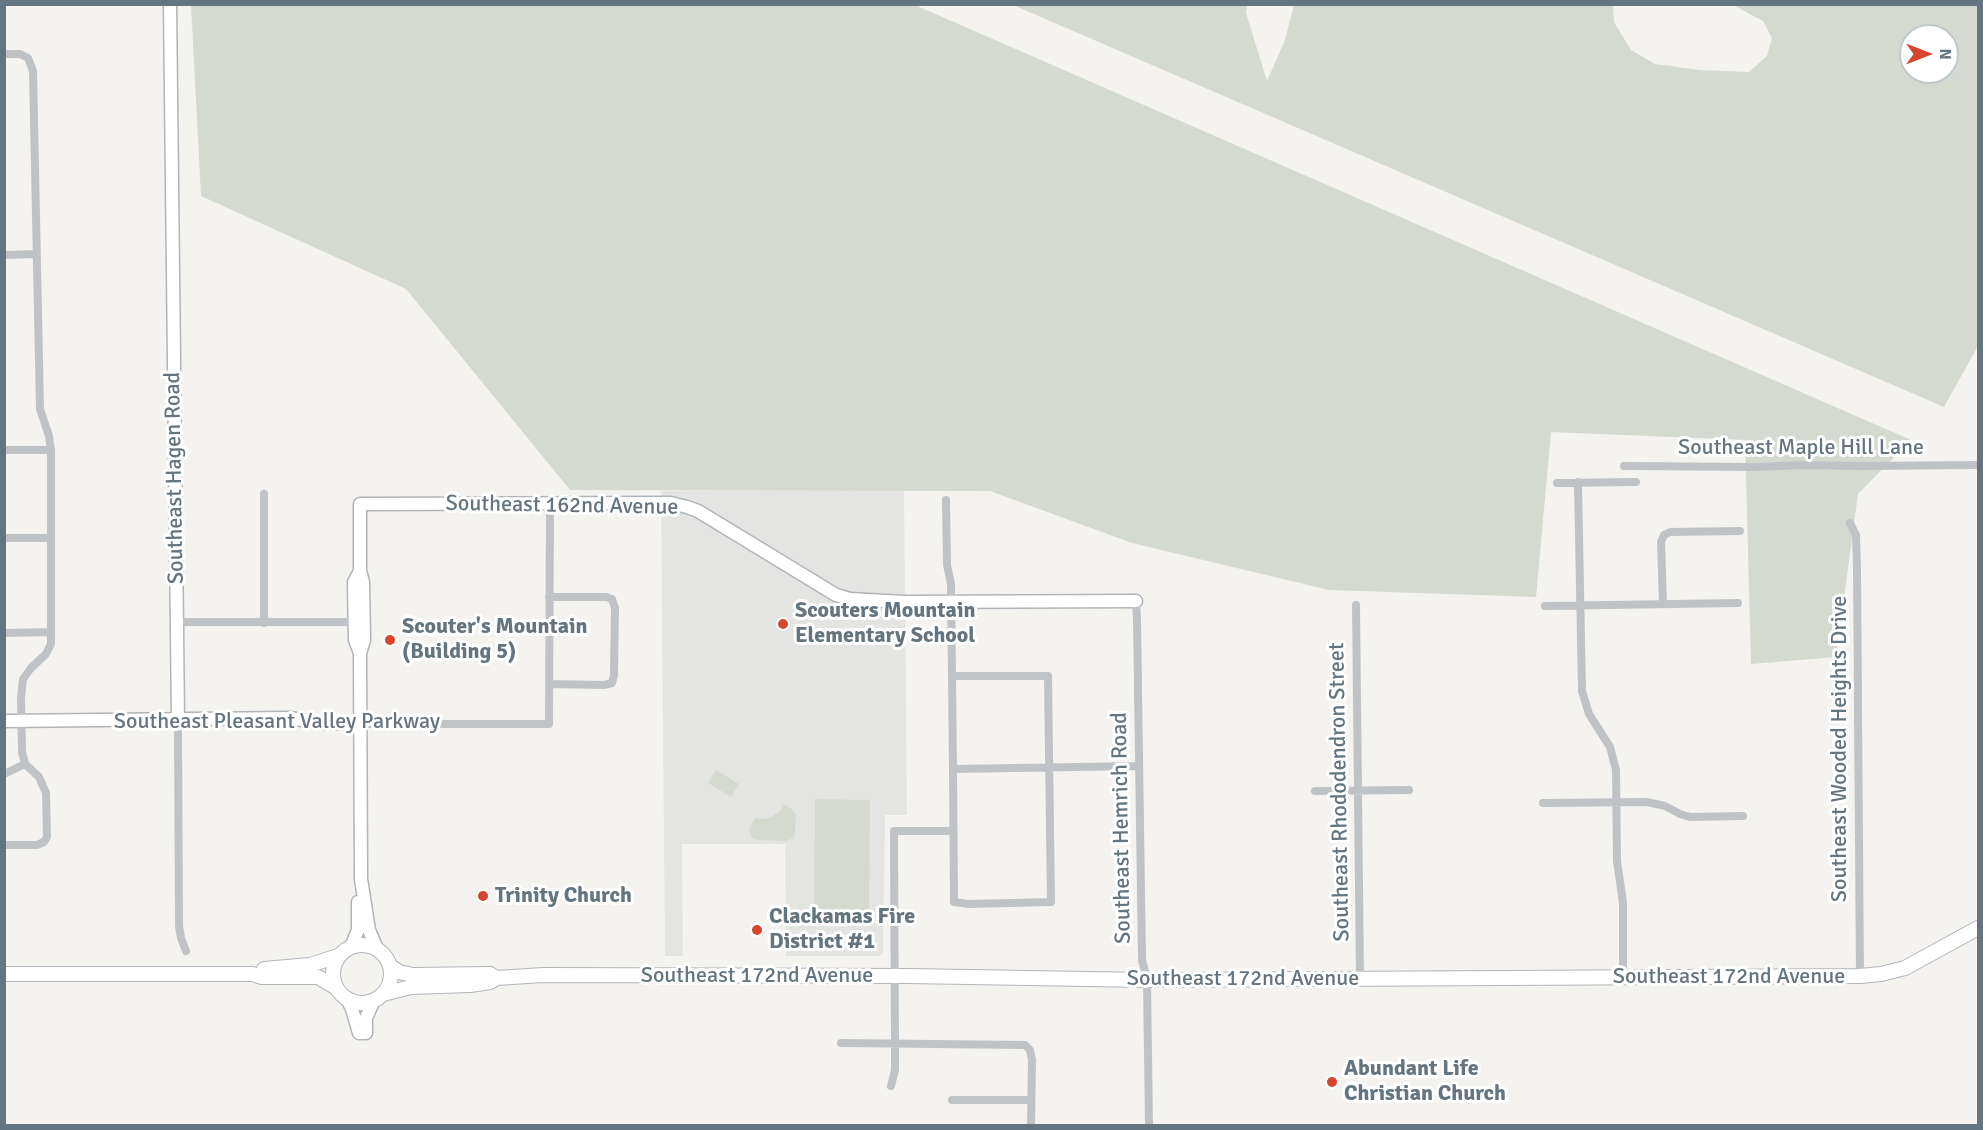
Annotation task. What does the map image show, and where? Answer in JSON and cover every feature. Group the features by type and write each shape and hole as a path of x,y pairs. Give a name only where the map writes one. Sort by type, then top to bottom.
{"main road":[{"name":"Southeast 172nd Avenue","path":"347,999 363,1003 411,987 490,982 497,978 543,975 895,976 1147,980 1860,976 1905,968 1978,928"},
{"path":"254,974 261,969 310,965 338,956 351,947 367,945 377,949 385,956 390,966 389,984 378,997"},
{"path":"335,987 333,971 338,956"},
{"name":"Southeast 172nd Avenue","path":"390,966 399,972 413,975 490,974 497,978"},
{"path":"4,974 254,974 261,977 318,977 335,987 347,999"}],"street":[{"name":"Southeast Hagen Road","path":"170,4 179,926 186,951"},
{"path":"4,54 20,54 27,58 33,71 40,409 50,436 51,450 51,644 46,654 23,680 21,721 22,752 25,764 39,777 46,792 47,831 44,842 29,846 4,845"},
{"path":"4,255 35,254"},
{"path":"4,450 51,450"},
{"name":"Southeast Maple Hill Lane","path":"1624,466 1978,465"},
{"path":"1578,482 1582,691 1589,714 1610,747 1616,770 1617,861 1623,903 1623,978"},
{"path":"1557,483 1636,482"},
{"path":"264,494 264,622"},
{"path":"946,500 947,565 951,584 954,902 969,904 1051,902 1048,676 952,676"},
{"name":"Southeast 162nd Avenue","path":"360,571 360,504 671,503 698,511 836,595 860,601 1136,601"},
{"path":"549,597 606,597 612,599 615,619 612,683 604,685 549,684 549,597 550,504"},
{"name":"Southeast Wooded Heights Drive","path":"1850,523 1856,535 1857,568 1860,976"},
{"path":"1663,603 1661,542 1664,535 1670,532 1740,531"},
{"path":"4,538 51,538"},
{"path":"360,571 354,582 355,640 360,653"},
{"path":"360,571 363,582 364,640 360,653 362,887 369,930 377,949"},
{"name":"Southeast Hemrich Road","path":"1136,601 1142,960 1147,980 1149,1125"},
{"path":"1545,606 1738,603"},
{"name":"Southeast Rhododendron Street","path":"1356,605 1360,979"},
{"path":"177,622 354,622"},
{"path":"4,633 51,632"},
{"name":"Southeast Pleasant Valley Parkway","path":"4,721 290,718 320,723 361,724 549,724 549,684"},
{"path":"4,774 25,764"},
{"path":"953,769 1138,766"},
{"path":"1315,791 1409,790"},
{"path":"1543,803 1652,802 1690,817 1743,816"},
{"path":"891,1086 895,1070 894,831 953,831"},
{"path":"351,947 358,930 358,897 362,887"},
{"path":"347,999 358,1033 366,1033 366,1018 378,997"},
{"path":"841,1043 1025,1045 1029,1048 1031,1055 1031,1125"},
{"path":"952,1100 1031,1100"}],"shaded area":[{"path":"191,5 915,5 1911,440 1858,494 1836,657 1751,664 1745,440 1551,432 1536,597 1329,590 1132,543 990,491 570,490 406,289 201,196"},
{"path":"1013,5 1247,5 1246,13 1267,81 1285,40 1294,5 1613,5 1614,22 1631,50 1655,64 1700,70 1749,72 1767,56 1772,38 1763,21 1733,5 1978,5 1978,346 1944,407"},
{"name":"Scouters Mountain Elementary School","path":"904,490 907,815 885,815 883,952 880,956 786,956 785,844 682,844 683,956 665,956 661,491"},
{"path":"716,770 739,784 731,797 708,783"},
{"path":"815,799 870,800 869,921 814,921"},
{"path":"783,804 791,808 796,815 793,838 787,841 752,838 749,830 755,818 765,819 773,816 780,811"}],"place":[{"name":"Scouters Mountain Elementary School","path":"783,624"},
{"name":"Scouter's Mountain (Building 5)","path":"390,640"},
{"name":"Trinity Church","path":"483,896"},
{"name":"Clackamas Fire District #1","path":"757,930"},
{"name":"Abundant Life Christian Church","path":"1332,1082"}]}
